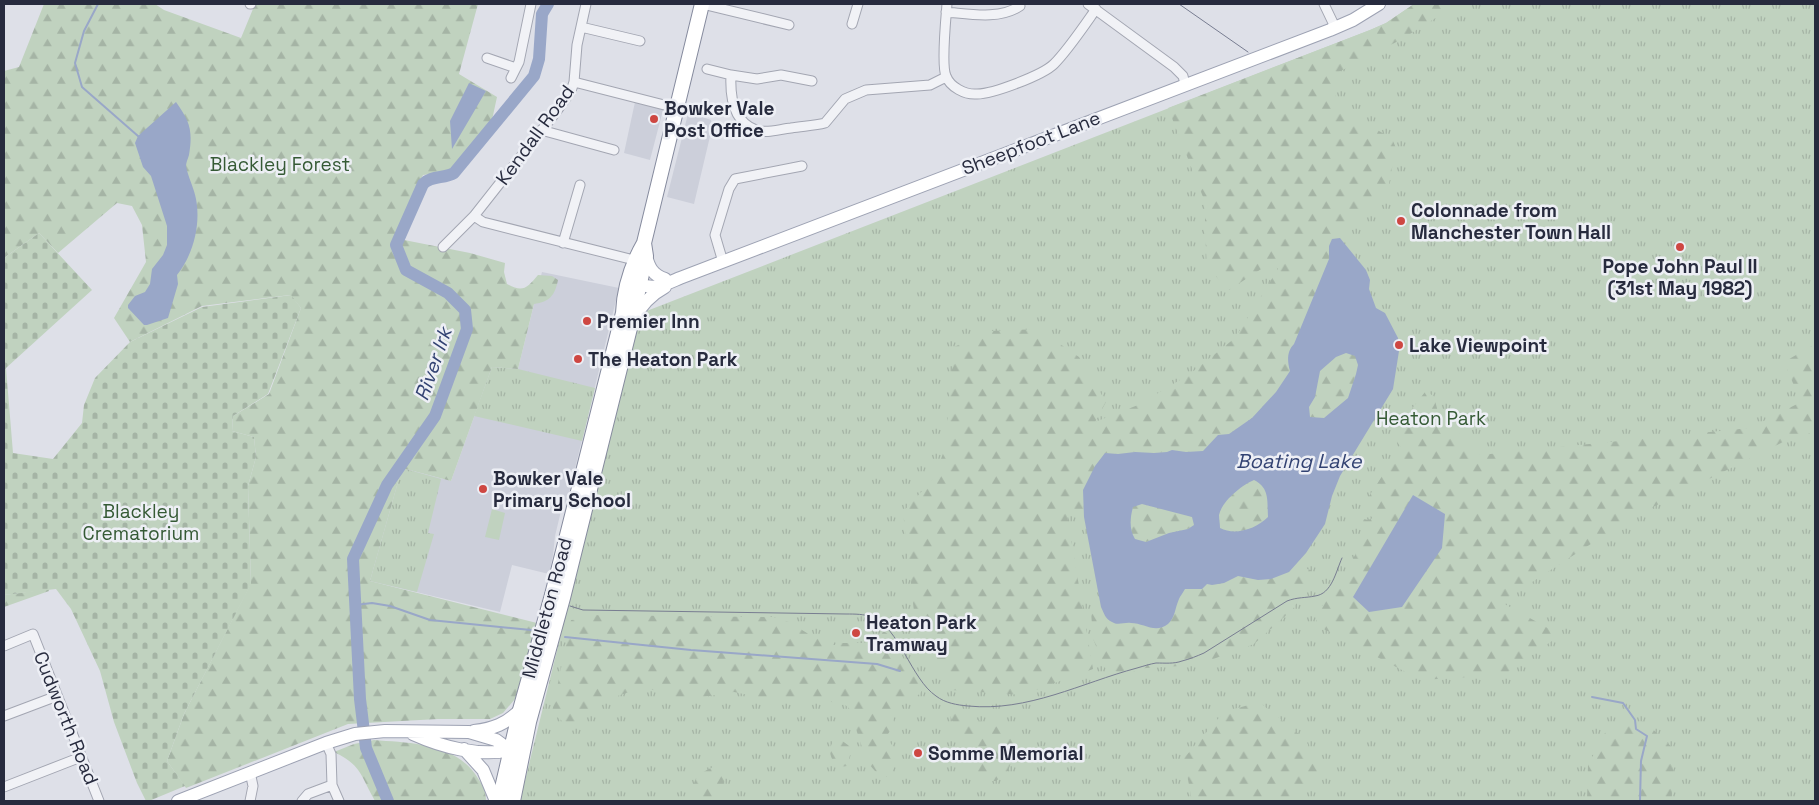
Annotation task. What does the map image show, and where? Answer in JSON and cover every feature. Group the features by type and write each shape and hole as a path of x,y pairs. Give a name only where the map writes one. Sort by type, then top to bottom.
{"highway":[{"name":"Middleton Road","path":"498,801 604,389 627,318 624,298 638,257 702,4"},
{"name":"Middleton Road","path":"513,801 530,722 617,381 628,305 634,288 640,283 638,257"},
{"path":"638,257 640,283"},
{"path":"604,389 617,381"}],"main road":[{"name":"Sheepfoot Lane","path":"640,283 644,286 653,287 723,262 1335,28 1353,20 1379,4"},
{"path":"638,257 655,275 665,278"},
{"name":"Sheepfoot Lane","path":"640,283 665,278 680,278"},
{"name":"Sheepfoot Lane","path":"627,318 638,311 652,295 680,278"},
{"path":"178,801 339,738 370,732 469,732 497,727 511,719 520,710"},
{"path":"411,733 428,741 464,749 485,752 510,750 530,722"},
{"path":"469,732 496,740 510,750 518,778"},
{"path":"464,749 483,770 498,801"}],"street":[{"path":"511,78 519,62 531,4"},
{"name":"Kendall Road","path":"443,248 474,216 566,99 574,82 577,45 586,4"},
{"path":"702,4 789,26"},
{"path":"852,24 858,4"},
{"path":"1088,4 1174,67 1183,76 1185,84"},
{"path":"1324,4 1335,28"},
{"path":"1020,6 1014,10 997,14 946,8 944,66 946,77 952,85 961,91 976,95 1041,73 1054,64 1096,10"},
{"path":"582,27 640,41"},
{"path":"487,58 516,68"},
{"path":"707,69 757,79 781,75 812,81"},
{"path":"731,74 730,89 738,114 749,126 757,131 825,123 845,99 866,90 930,85 946,77"},
{"path":"574,82 676,108"},
{"path":"542,130 614,150"},
{"path":"723,262 715,235 729,189 735,179 802,166"},
{"path":"563,243 580,185"},
{"path":"474,216 482,222 563,243 638,257"},
{"name":"Cudworth Road","path":"4,646 32,634 99,801"},
{"path":"4,716 57,696"},
{"path":"326,743 331,754 332,785 339,801"},
{"path":"4,787 81,757"},
{"path":"250,772 254,786 250,801"},
{"path":"302,801 308,794 332,785"}],"shaded area":[{"path":"635,102 663,110 650,160 624,153"},
{"path":"691,102 705,105 702,117 711,120 712,128 694,204 667,197"},
{"name":"Bowker Vale Primary School","path":"542,272 619,288 568,497 561,511 549,574 512,565 500,612 370,581 402,468 451,481 492,367 518,369"}],"green space":[{"name":"Blackley Forest","path":"44,4 155,4 164,10 241,38 255,4 478,4 459,74 497,97 492,120 449,172 423,175 394,238 470,253 505,263 504,272 507,284 512,287 524,288 538,275 552,276 558,280 551,297 544,302 534,304 518,369 492,367 451,481 402,468 370,581 537,623 515,699 503,713 490,719 438,719 348,724 186,788 167,761 184,714 251,583 248,486 256,457 254,437 232,431 233,416 269,394 301,308 290,295 202,306 130,342 114,318 146,262 142,225 132,206 117,203 58,253 39,233 4,258 4,71 19,67"},
{"name":"Heaton Park","path":"1414,4 1815,4 1815,801 520,801 633,341 644,312 1370,30 1386,23"},
{"path":"1414,4 1458,4 1402,39 1333,75 1337,107 1386,135 1393,141 1396,148 1388,189 1337,235 1340,238 1331,239 1329,259 1289,353 1290,371 1276,392 1252,418 1229,434 1218,435 1203,451 1186,452 1172,450 1154,453 1105,453 1083,490 1084,512 1067,515 1093,669 1022,695 951,690 916,630 903,512 934,478 945,448 954,347 990,331 1038,329 1079,357 1106,402 1095,422 1138,405 1190,374 1235,338 1278,269 1272,262 1229,290 1207,267 1205,202 1168,108 1370,30 1386,23"},
{"name":"Blackley Crematorium","path":"39,233 92,290 6,368 13,453 53,459 82,423 84,405 95,378 130,342 202,307 291,295 301,308 268,394 233,416 232,431 254,437 256,457 248,486 251,584 184,714 167,761 185,786 149,801 146,801 137,783 114,722 100,671 71,609 56,589 4,595 4,258"},
{"path":"1815,344 1815,432 1791,438 1631,518 1501,602 1560,635 1504,675 1421,680 1316,625 1316,618 1324,602 1335,592 1367,533 1357,525 1360,518 1368,520 1373,518 1367,512 1360,510 1401,447 1397,442 1397,428 1425,392 1427,391 1434,397 1438,412 1480,455 1750,428 1801,402 1784,362"},
{"path":"1346,353 1356,356 1358,365 1348,398 1324,418 1310,417 1309,407 1315,397 1320,371 1336,357"},
{"path":"492,367 518,369 595,388 582,441 474,416"},
{"path":"402,468 441,479 428,533 434,534 417,592 370,581"},
{"path":"1254,480 1266,491 1268,517 1258,525 1245,530 1232,531 1220,528 1219,515 1224,504 1243,486"},
{"path":"1142,504 1193,517 1194,525 1188,529 1169,533 1146,542 1134,539 1131,527 1132,510 1133,506"},
{"path":"492,509 505,513 499,540 485,537"},
{"path":"1294,566 1311,570 1306,586 1293,609 1254,644 1197,665 1146,668 1125,674 1106,669 1093,639 1091,611 1101,607 1105,617 1122,625 1131,623 1140,626 1179,599 1185,589 1191,590 1207,583 1224,583 1238,576 1258,580 1289,572"},
{"path":"49,589 49,591 4,607 4,595"},
{"path":"584,615 773,617 789,622 815,638 832,639 833,645 837,645 837,643 881,643 881,632 885,632 890,636 922,689 920,694 905,701 893,712 894,725 888,734 889,741 897,752 892,762 893,772 887,777 875,771 867,762 849,708 844,704 812,699 777,701 734,692 685,700 644,687 591,705 573,731 552,712 571,620 584,619"},
{"path":"1259,702 1305,739 1322,772 1297,801 1192,801 1184,758 1224,712"},
{"path":"956,713 1005,729 1019,740 1008,771 996,781 978,781 950,715"},
{"path":"1644,721 1675,750 1671,801 1587,801 1588,765 1606,731"},
{"path":"836,739 841,740 852,748 847,766 837,765 831,757 832,743"},
{"path":"374,740 418,744 447,752 470,768 483,787 486,801 375,801 356,767 334,752 354,744"},
{"path":"717,766 722,768 724,774 723,786 714,801 698,801 693,789 696,779 705,771"}],"water":[{"path":"469,83 486,91 452,149 450,121"},
{"path":"176,102 185,115 190,133 189,155 186,166 196,199 196,229 191,249 177,275 178,284 168,318 144,325 128,308 128,305 135,296 145,292 150,284 152,269 163,255 167,245 167,226 151,176 143,167 135,143 138,136"},
{"name":"Boating Lake","path":"1340,238 1366,270 1370,280 1369,289 1376,308 1385,313 1398,338 1399,351 1393,389 1340,476 1332,496 1325,524 1306,553 1289,572 1271,579 1258,580 1238,576 1224,583 1207,584 1202,589 1185,589 1179,598 1172,619 1163,627 1154,628 1136,623 1117,624 1110,621 1105,616 1101,607 1084,517 1083,490 1095,466 1105,453 1154,453 1172,450 1186,452 1203,451 1218,435 1229,434 1252,418 1276,392 1290,371 1289,353 1329,259 1329,246 1332,239","holes":["1346,353 1355,356 1358,365 1348,398 1324,418 1310,417 1309,407 1315,397 1320,371 1336,357","1254,480 1263,487 1267,496 1268,517 1258,525 1245,530 1232,531 1220,528 1219,515 1224,504 1233,494","1142,504 1192,517 1194,525 1188,529 1169,533 1146,542 1135,539 1131,523 1133,507"]},
{"path":"1413,495 1445,514 1442,548 1402,607 1369,612 1353,597"}],"waterway":[{"path":"98,4 84,31 75,63 82,87 138,136"},
{"name":"River Irk","path":"388,801 366,748 360,699 353,559 387,485 435,416 467,329 465,310 448,293 406,270 396,245 423,184 430,179 454,173 534,76 539,59 542,14 548,4"},
{"path":"355,605 372,603 390,606 430,620 531,630"},
{"path":"565,637 691,650 877,664 900,671"},
{"path":"1592,697 1623,703 1635,720 1636,729 1647,736 1641,761 1640,801"}],"tram line":[{"path":"1179,4 1248,52"},
{"path":"570,606 583,610 853,614 869,616 890,631 919,678 936,696 955,704 990,707 1033,701 1147,665 1179,662 1204,653 1287,601 1312,597 1326,591 1333,581 1342,558"}],"place":[{"name":"Bowker Vale Post Office","path":"654,119"},
{"name":"Colonnade from Manchester Town Hall","path":"1401,221"},
{"name":"Pope John Paul II (31st May 1982)","path":"1680,247"},
{"name":"Premier Inn","path":"587,321"},
{"name":"Lake Viewpoint","path":"1399,345"},
{"name":"The Heaton Park","path":"578,359"},
{"name":"Bowker Vale Primary School","path":"483,489"},
{"name":"Heaton Park Tramway","path":"856,633"},
{"name":"Somme Memorial","path":"918,753"}]}
